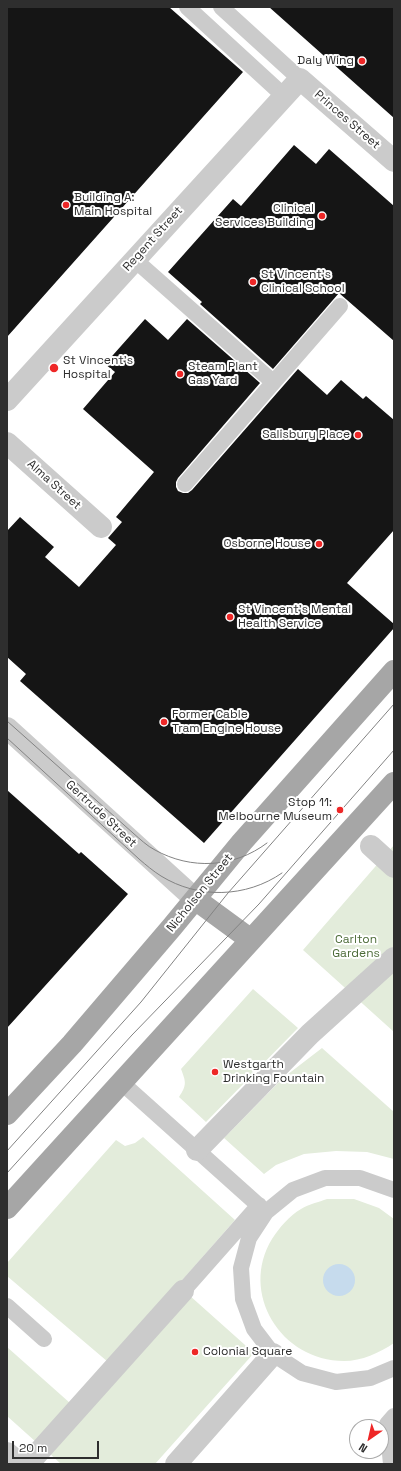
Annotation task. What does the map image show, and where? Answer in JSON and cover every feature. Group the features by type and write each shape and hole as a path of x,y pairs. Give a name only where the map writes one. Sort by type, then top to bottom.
{"main road":[{"name":"Nicholson Street","path":"7,1114 72,1044 242,842 394,671"},
{"path":"7,1208 394,783"},
{"path":"195,899 252,940"}],"street":[{"name":"Regent Street","path":"7,400 300,79"},
{"name":"Princes Street","path":"300,79 394,161"},
{"name":"Alma Street","path":"7,443 101,527"},
{"name":"Gertrude Street","path":"7,728 195,899"},
{"path":"371,846 394,867"},
{"path":"197,1150 310,1034 394,958"},
{"path":"28,1464 184,1291"},
{"path":"176,1464 273,1354"},
{"path":"7,1453 20,1464"}],"lane":[{"path":"187,7 284,96"},
{"path":"221,7 300,79"},
{"path":"135,260 274,382"},
{"path":"185,484 340,306"},
{"path":"122,1083 262,1208"},
{"path":"184,1291 262,1208 293,1190 326,1178 360,1178 394,1190"},
{"path":"262,1208 249,1238 241,1268 243,1299 254,1329 273,1354 302,1373 336,1382 370,1378 394,1368"},
{"path":"7,1306 44,1339"},
{"path":"391,1464 387,1424 394,1416"}],"green space":[{"name":"Carlton Gardens","path":"394,845 394,1032 303,950"},
{"path":"253,989 298,1028 206,1122 179,1097 185,1083 181,1069"},
{"path":"322,1048 394,1112 394,1159 367,1152 336,1151 304,1154 276,1165 264,1174 224,1138 283,1078"},
{"path":"143,1137 235,1220 108,1362 7,1276 7,1263 116,1140 125,1146 135,1143"},
{"path":"327,1199 354,1199 379,1208 394,1219 394,1343 376,1353 357,1360 344,1361 321,1358 302,1350 285,1337 272,1320 264,1301 260,1281 263,1260 272,1239 278,1230 297,1212 307,1206"},
{"path":"189,1295 254,1353 155,1464 61,1464 49,1453"},
{"path":"7,1347 70,1403 36,1442 7,1416"}],"water":[{"path":"336,1264 342,1264 352,1271 355,1280 354,1286 348,1293 342,1296 336,1296 326,1289 323,1283 323,1277 330,1267"}],"building":[{"name":"Building A: Main Hospital","path":"7,7 169,7 243,72 7,337"},
{"name":"Daly Wing","path":"269,7 394,7 394,118"},
{"path":"294,145 316,164 329,149 394,206 394,341 339,293 273,369 200,304 202,302 168,272 233,199 241,206"},
{"path":"145,319 168,340 187,319 260,383 178,478 176,487 178,491 188,493 192,490 298,369 327,395 341,380 363,399 366,396 394,420 394,530 347,583 394,624 394,628 204,843 20,681 26,674 7,657 7,531 20,517 54,547 45,557 79,587 116,545 108,538 122,522 116,517 154,472 83,409 115,372 105,364"},
{"path":"7,790 79,854 81,852 128,894 7,1028"}],"tram line":[{"path":"7,1151 141,1002 228,893 394,704"},
{"path":"7,721 141,840 155,850 183,861 212,863 241,857 267,843"},
{"path":"7,738 139,859 158,874 175,884 206,892 238,891 268,881 282,873"},
{"path":"7,1173 132,1035 259,904 394,750"}],"place":[{"name":"Daly Wing","path":"362,61"},
{"name":"Building A: Main Hospital","path":"66,205"},
{"name":"Clinical Services Building","path":"322,216"},
{"name":"St Vincent's Clinical School","path":"253,282"},
{"name":"St Vincent's Hospital","path":"54,368"},
{"name":"Steam Plant Gas Yard","path":"180,374"},
{"name":"Salisbury Place","path":"358,435"},
{"name":"Osborne House","path":"319,544"},
{"name":"St Vincent's Mental Health Service","path":"230,617"},
{"name":"Former Cable Tram Engine House","path":"164,722"},
{"name":"Stop 11: Melbourne Museum","path":"340,810"},
{"name":"Westgarth Drinking Fountain","path":"215,1072"},
{"name":"Colonial Square","path":"195,1352"}]}
